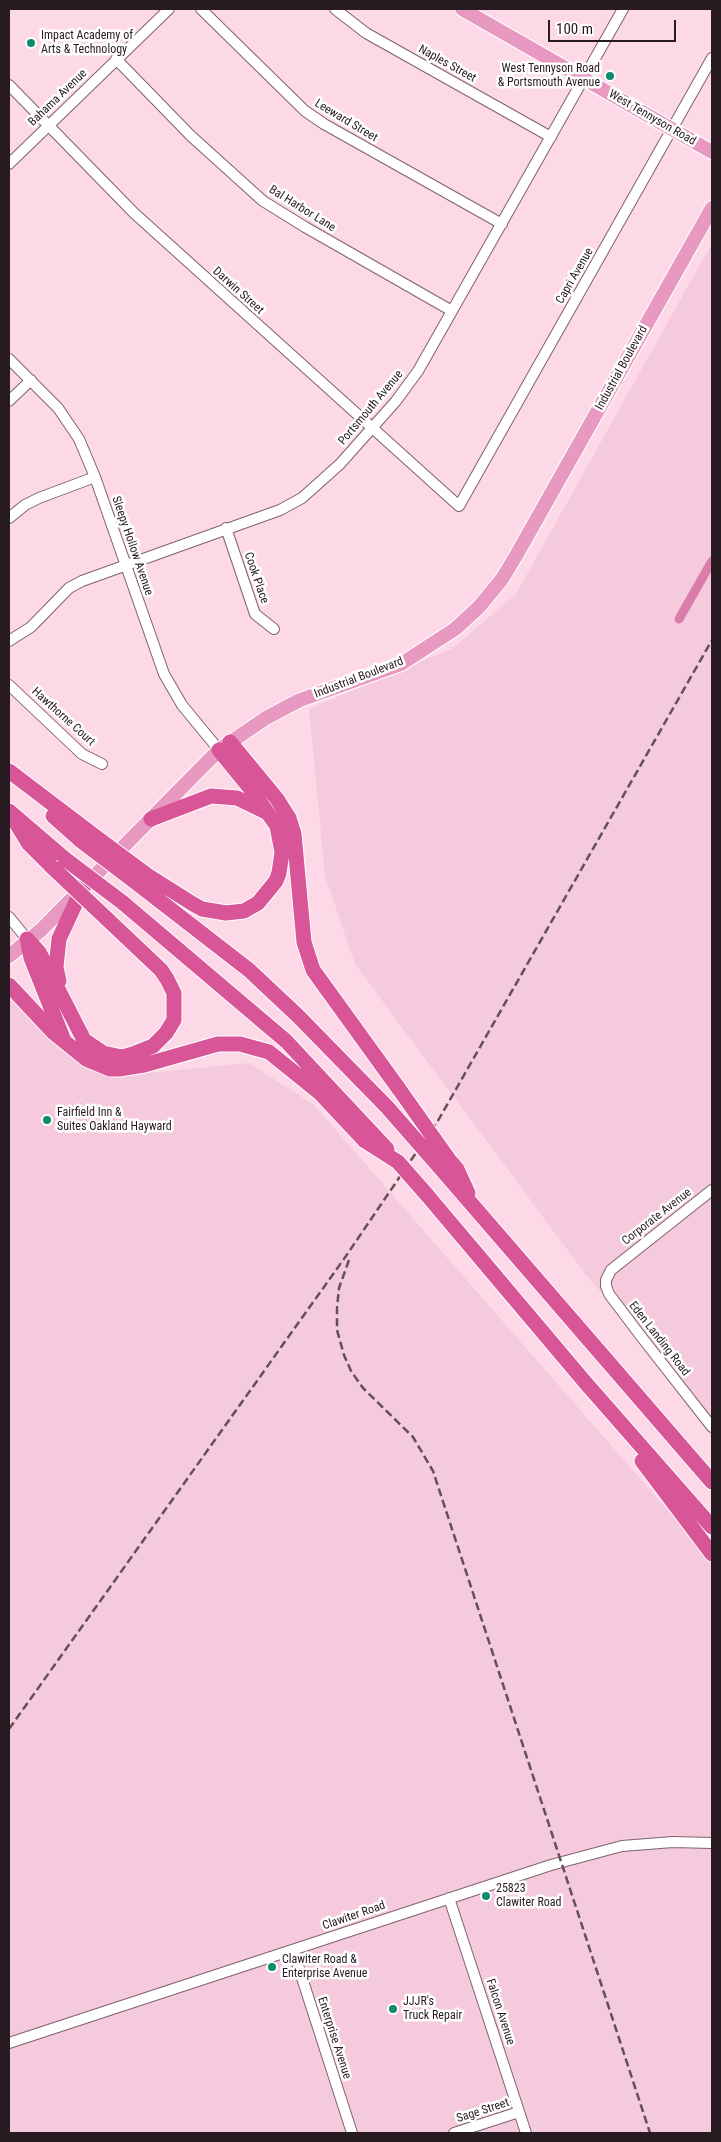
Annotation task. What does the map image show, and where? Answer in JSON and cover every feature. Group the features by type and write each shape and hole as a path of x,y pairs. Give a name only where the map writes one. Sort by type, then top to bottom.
{"highway":[{"path":"142,880 202,909 226,914 244,911 258,903 271,890 282,862 281,842 277,826 224,746"},
{"path":"224,746 277,799 289,818 294,834 304,942 313,970 399,1089 476,1210 712,1482"},
{"path":"9,771 84,835"},
{"path":"9,778 142,880 249,970 298,1016 447,1166"},
{"path":"151,819 211,796 237,798 269,813"},
{"path":"10,812 65,859 122,902 286,1041 368,1136"},
{"path":"10,812 29,844 168,979 174,993 174,1020 166,1033 153,1046 133,1054 113,1055 98,1050 84,1040 39,952 27,939"},
{"path":"63,1000 56,967 56,952 67,919 84,885"},
{"path":"27,939 31,958 63,1039"},
{"path":"9,985 27,1002 54,1033 86,1059 97,1065 120,1069 144,1065 218,1044 240,1044 261,1049 279,1058 398,1162 584,1381 712,1527"},
{"path":"584,1381 599,1407 712,1554"}],"main road":[{"name":"West Tennyson Road","path":"462,9 712,152"},
{"name":"Industrial Boulevard","path":"9,956 27,939 41,930 224,746 266,718 300,700 401,664 455,628 479,607 502,580 712,208"}],"street":[{"name":"Bahama Avenue","path":"9,164 169,9"},
{"name":"Leeward Street","path":"201,9 304,111 502,224"},
{"name":"Naples Street","path":"335,9 366,33 551,137"},
{"name":"Portsmouth Avenue","path":"9,641 31,627 69,588 125,565 280,510 302,498 340,464 396,401 418,372 623,9"},
{"name":"Capri Avenue","path":"459,506 712,58"},
{"name":"Bal Harbor Lane","path":"116,59 191,136 263,201 452,311"},
{"name":"Darwin Street","path":"9,84 134,213 371,429 459,506"},
{"name":"Sleepy Hollow Avenue","path":"9,359 70,423 79,439 95,477 171,690 224,746"},
{"path":"9,400 31,380"},
{"path":"9,518 25,505 38,498 95,477"},
{"name":"Cook Place","path":"226,528 255,614 274,630"},
{"name":"Hawthorne Court","path":"9,684 82,754 102,764"},
{"path":"9,917 27,939"},
{"name":"Corporate Avenue","path":"618,1264 712,1190"},
{"name":"Eden Landing Road","path":"618,1264 606,1280 609,1294 712,1427"},
{"name":"Clawiter Road","path":"9,2043 524,1872 622,1846 673,1842 712,1843"},
{"name":"Falcon Avenue","path":"449,1898 526,2133"},
{"name":"Enterprise Avenue","path":"293,1950 352,2133"},
{"name":"Sage Street","path":"454,2133 520,2112"}],"shaded area":[{"path":"712,243 712,1418 586,1275 355,964 325,876 309,709 453,648 516,594"},
{"path":"9,999 82,1063 128,1075 249,1063 313,1104 712,1561 712,2133 9,2133"}],"waterway":[{"path":"679,619 712,561"}],"railway":[{"path":"9,1729 346,1256 439,1119 712,640"},
{"path":"349,1260 339,1288 337,1308 337,1330 344,1355 351,1371 363,1388 413,1437 433,1471 650,2133"}],"place":[{"name":"Impact Academy of Arts & Technology","path":"31,43"},
{"name":"West Tennyson Road & Portsmouth Avenue","path":"610,76"},
{"name":"Fairfield Inn & Suites Oakland Hayward","path":"47,1120"},
{"name":"25823 Clawiter Road","path":"486,1896"},
{"name":"Clawiter Road & Enterprise Avenue","path":"272,1967"},
{"name":"JJJR's Truck Repair","path":"393,2009"}]}
